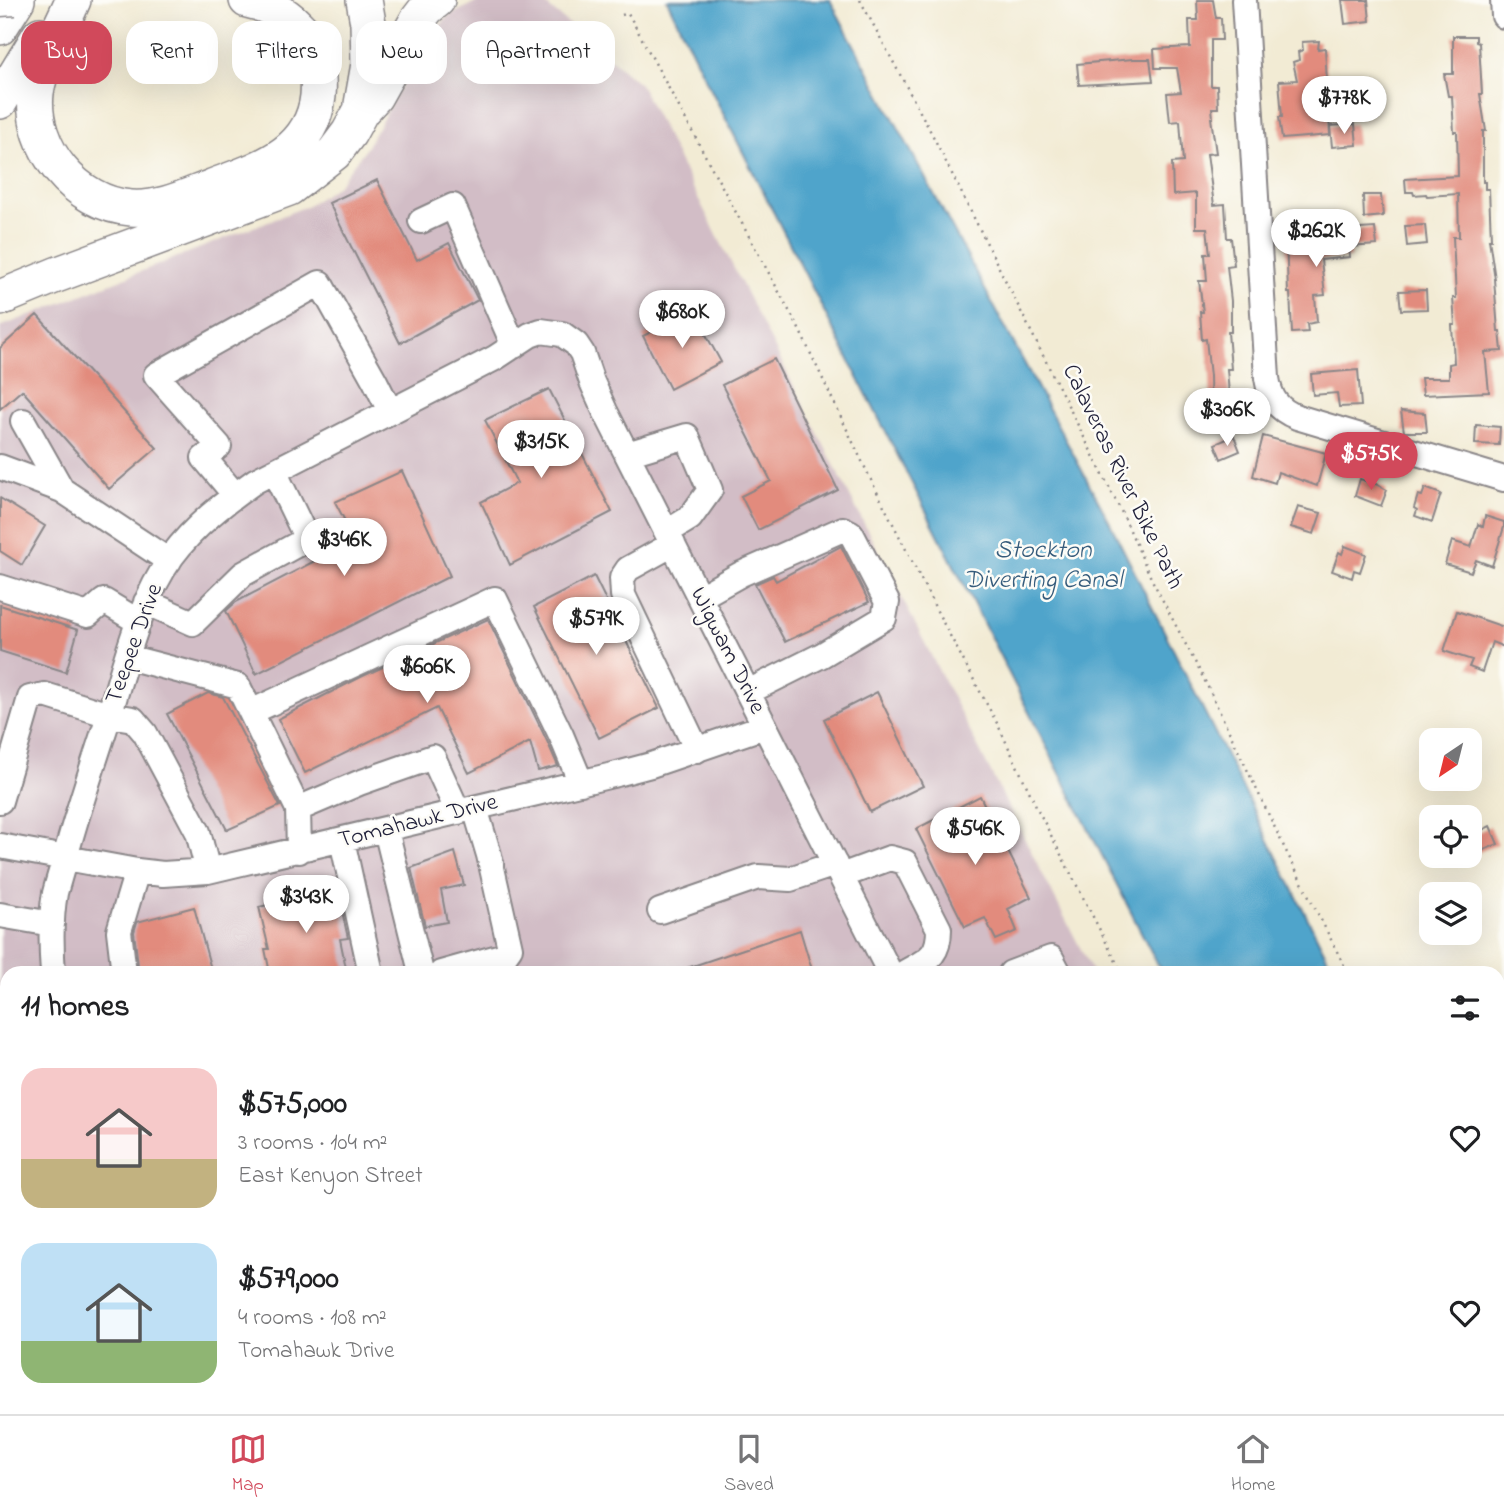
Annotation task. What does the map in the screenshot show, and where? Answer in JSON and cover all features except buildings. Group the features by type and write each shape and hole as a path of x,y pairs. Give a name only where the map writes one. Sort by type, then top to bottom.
{"highway":[{"path":"0,27 16,0"},
{"path":"0,101 63,0"},
{"path":"73,0 36,93 41,134 56,164 79,187 106,202 138,208 165,205 264,167 294,146 308,128 314,116 318,88 315,60 307,39 299,27 280,12 247,0"},
{"path":"0,298 289,188 334,153 349,133 360,111 369,64 368,23 364,0"},
{"path":"360,111 374,96 417,21 437,0"},
{"path":"0,9 2,1"}],"main road":[{"path":"2,1 16,0"}],"street":[{"path":"1244,0 1267,378 1272,398 1286,413 1297,417 1504,479"},
{"path":"1503,0 1504,16"},
{"path":"421,221 453,206 514,346"},
{"path":"235,495 204,458 219,446 156,375 320,283 390,411"},
{"name":"Teepee Drive","path":"52,966 50,943 55,893 127,657 143,612 169,561 219,506 274,471 495,358 530,335 541,331 562,334"},
{"name":"Wigwam Drive","path":"562,334 576,344 582,353 592,382 627,454 886,966"},
{"path":"23,421 62,490"},
{"path":"627,454 687,436 710,490 690,518 670,538 628,569 622,578 624,595 697,750"},
{"path":"0,467 62,490 169,561"},
{"path":"0,587 88,615 104,601 193,623 243,574 307,538 274,471"},
{"path":"699,597 741,574 843,529 852,533 887,602 884,618 748,692"},
{"path":"251,712 495,599 561,735 581,783"},
{"path":"127,657 238,686 298,809 299,851"},
{"path":"0,801 30,698 44,695 109,715 133,719 145,733 198,832 208,871"},
{"name":"Tomahawk Drive","path":"0,846 137,871 163,874 208,871 652,765 765,726"},
{"path":"298,809 359,783 433,757 489,855 510,948 505,956 467,966"},
{"path":"386,830 420,966"},
{"path":"342,841 369,966"},
{"path":"660,911 758,877 790,879 890,858 905,862 939,929 939,940 931,958 917,966"},
{"path":"123,966 120,932 137,871"},
{"path":"0,915 52,924"},
{"path":"1030,966 1051,958 1055,966"}],"path":[{"name":"Calaveras River Bike Path","path":"860,0 933,136 1344,966"},
{"path":"622,15 628,13 798,327 926,590 998,725 1038,810 1118,966"}],"shaded area":[{"path":"540,0 565,21 461,21 461,84 615,84 615,63 640,84 1089,966 0,966 0,327 307,206 337,186 366,148 403,84 447,84 447,21 444,21 448,16 479,1"}],"water":[{"name":"Stockton Diverting Canal","path":"667,0 830,0 1110,523 1332,966 1158,966"}]}
